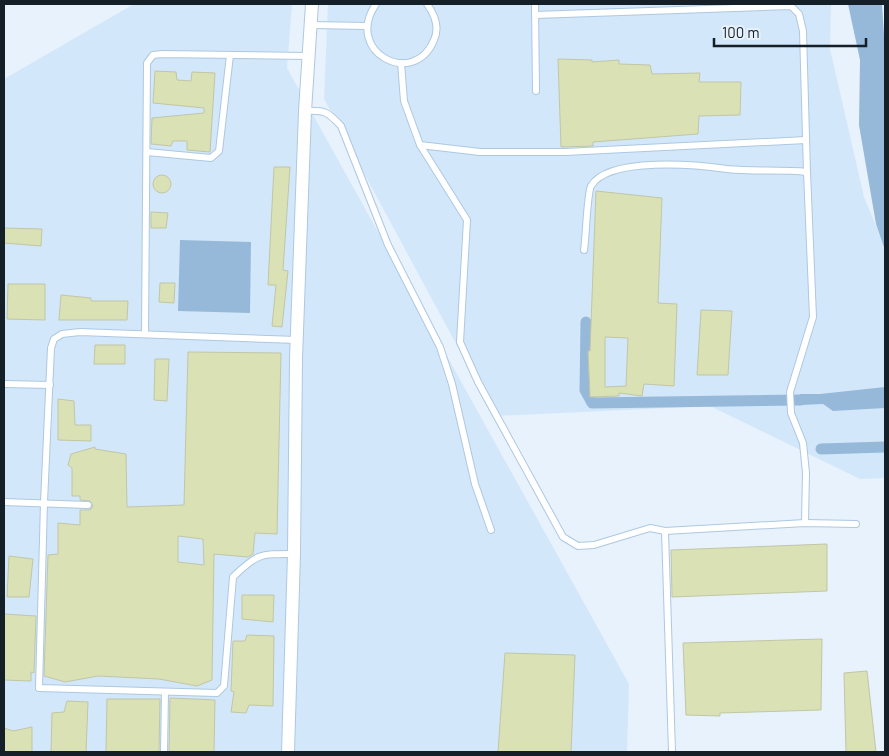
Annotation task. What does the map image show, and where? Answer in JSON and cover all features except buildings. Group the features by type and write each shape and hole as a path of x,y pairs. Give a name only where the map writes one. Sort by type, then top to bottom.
{"street":[{"path":"288,752 294,554 297,340 305,111 312,4"}],"lane":[{"path":"376,4 370,12 367,26 371,46 379,55 389,61 401,63 413,62 432,47 436,36 437,24 433,12 427,4"},
{"path":"535,4 536,91"},
{"path":"536,14 791,6 799,14 803,31 813,317 790,392 791,413 803,444 806,473 805,524"},
{"path":"312,25 367,26"},
{"path":"145,334 147,63 153,55 309,56"},
{"path":"147,152 211,158 216,156 219,151 230,55"},
{"path":"401,63 404,101 420,145 466,220 460,342 478,382 563,537 578,546 594,545 650,528 665,531 805,524 856,524"},
{"path":"305,111 320,110 330,114 341,126 388,245 440,347 452,384 475,484 491,530"},
{"path":"420,145 480,152 565,152 806,140"},
{"path":"584,250 591,186 600,176 622,169 676,163 726,169 807,172"},
{"path":"294,554 260,554 233,577 224,686 217,693 39,688 44,502 51,348 54,339 62,334 80,332 297,340"},
{"path":"4,384 50,384"},
{"path":"4,502 88,505"},
{"path":"665,531 672,752"},
{"path":"164,752 165,692"}],"shaded area":[{"path":"134,4 292,4 287,68 629,684 627,752 4,752 4,79"},
{"path":"328,4 831,4 830,49 864,197 885,247 885,478 860,479 710,406 495,416 324,99"}],"water":[{"path":"848,4 882,4 885,50 885,250 876,224 859,125 860,60"},
{"path":"180,240 251,242 250,313 178,311"},
{"path":"885,387 885,408 833,411 823,404 801,405 800,394 820,394"}],"waterway":[{"path":"586,322 585,390 592,403 801,400"},
{"path":"821,449 885,447"}]}
